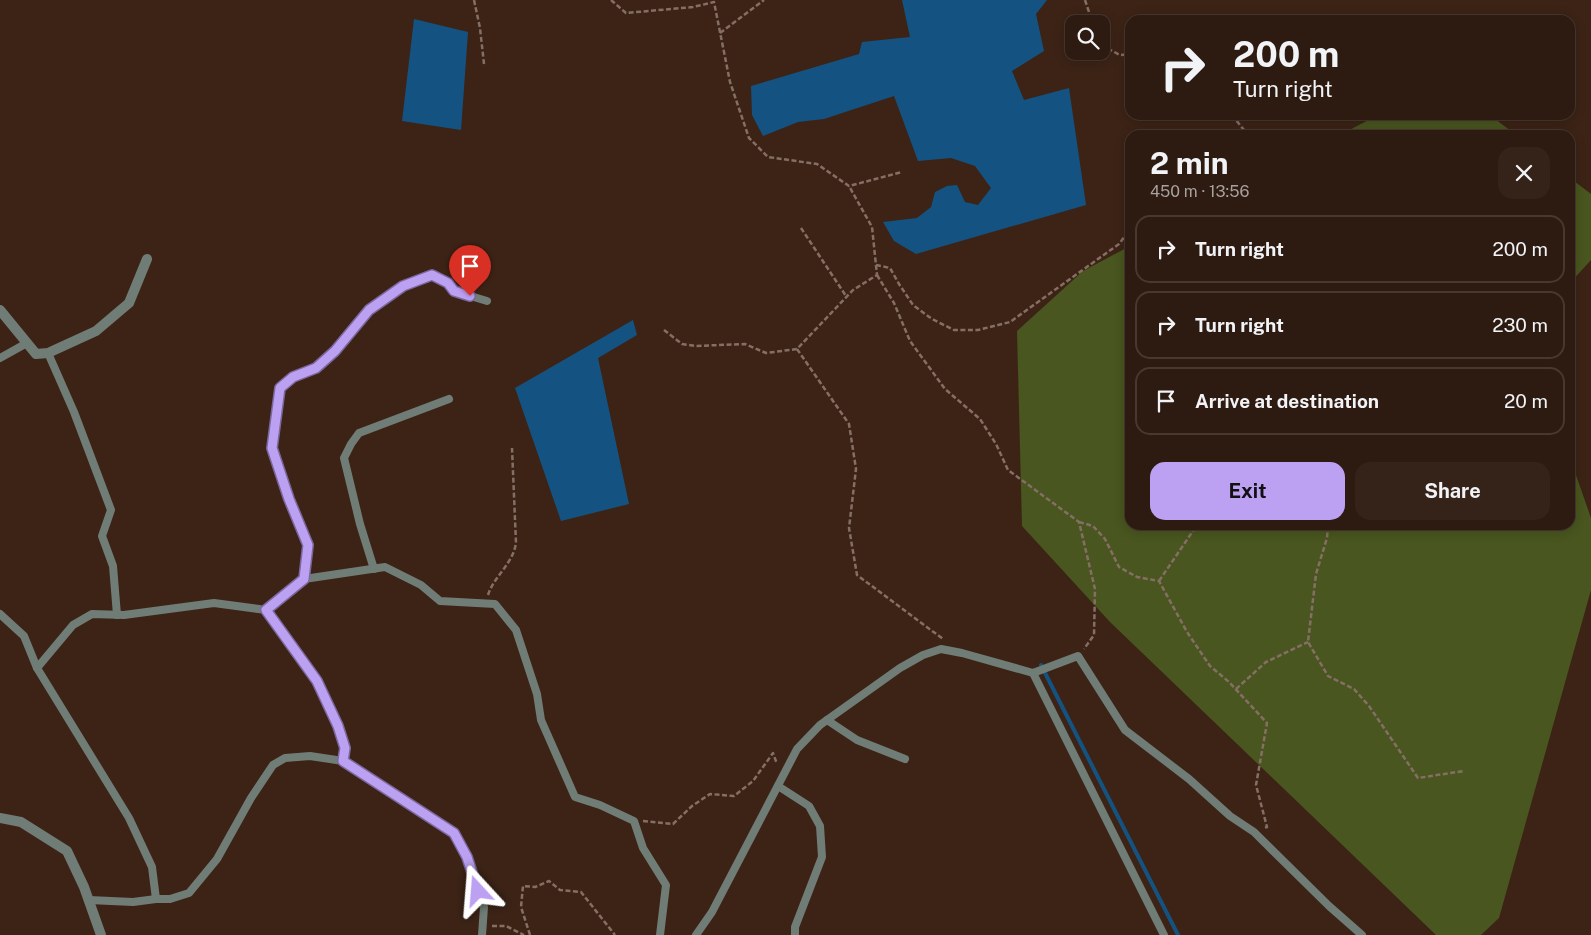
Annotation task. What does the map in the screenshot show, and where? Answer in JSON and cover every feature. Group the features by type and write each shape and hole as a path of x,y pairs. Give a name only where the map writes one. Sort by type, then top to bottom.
{"street":[{"path":"0,310 36,354 48,353 96,331 129,304 147,259"},
{"path":"0,818 21,822 67,851 101,935"}],"lane":[{"path":"304,579 308,545 289,499 272,448 280,388 293,377 316,368 335,351 369,310 403,286 432,275 448,283 454,291 487,301"},
{"path":"0,358 27,343"},
{"path":"48,353 74,412 111,510 102,536 113,566 117,615"},
{"path":"374,569 360,524 344,458 359,433 449,399"},
{"path":"266,610 304,579 385,567 421,586 440,602 496,604 516,630 537,694 541,720 574,796 600,805 634,821 643,848 666,885 660,935"},
{"path":"37,668 72,625 92,614 117,615 214,603 266,610 317,681 338,726 345,748 343,761"},
{"path":"0,614 24,636 37,668 129,818 152,867 156,899"},
{"path":"696,935 712,912 797,749 820,725 900,668 924,655 942,649 962,652 1033,673 1078,656 1125,730 1189,779 1230,816 1254,832 1329,906 1362,935"},
{"path":"1033,673 1164,935"},
{"path":"827,720 857,740 905,759"},
{"path":"88,900 133,902 170,899 189,893 217,859 251,798 273,765 285,758 310,756 343,761 454,833 467,857 484,907 482,935"},
{"path":"778,786 809,806 820,826 822,857 795,927 796,935"}],"path":[{"path":"474,0 480,28 484,64"},
{"path":"611,0 626,13 693,7 713,1 730,82 749,138 768,157 817,164 849,186 872,227 877,275 894,303 910,341 945,389 980,419 996,444 1008,470 1079,522 1093,526 1105,539 1119,567 1137,577 1159,581"},
{"path":"720,34 764,0"},
{"path":"1085,0 1090,15"},
{"path":"1110,50 1120,55 1125,54"},
{"path":"1236,120 1244,130"},
{"path":"849,186 902,172"},
{"path":"801,228 846,296"},
{"path":"876,265 890,268 914,305 932,319 954,330 978,330 1010,322 1119,244 1125,236"},
{"path":"664,330 682,344 703,346 746,344 766,353 797,349 846,296 877,275"},
{"path":"797,349 849,424 856,469 849,528 857,575 962,652"},
{"path":"485,604 491,586 507,566 515,552 516,527 512,448"},
{"path":"1078,656 1094,635 1094,590 1079,522"},
{"path":"1159,581 1194,530"},
{"path":"1328,530 1328,538 1316,574 1308,642 1328,676 1354,689 1369,706 1418,778 1464,771"},
{"path":"1159,581 1186,632 1210,666 1267,723 1256,785 1267,826 1254,832"},
{"path":"1236,690 1266,662 1308,642"},
{"path":"634,821 673,824 692,806 710,794 734,796 753,781 773,753 782,778"},
{"path":"530,935 522,906 523,886 535,887 548,881 560,890 581,892 615,935"},
{"path":"482,925 506,926 524,935"}],"green space":[{"path":"1368,120 1496,120 1510,130 1350,130"},
{"path":"1575,182 1591,194 1591,260 1575,278"},
{"path":"1125,249 1125,530 1575,530 1575,472 1591,518 1591,590 1499,918 1481,935 1436,935 1110,622 1022,526 1017,331 1083,271"}],"water":[{"path":"902,0 1047,0 1036,14 1044,51 1012,71 1024,100 1069,88 1086,205 916,254 894,241 883,222 917,218 931,207 935,192 947,186 957,185 965,202 978,205 991,188 975,166 951,158 918,161 894,96 824,119 798,122 763,136 752,115 751,86 859,54 862,42 910,37"},
{"path":"414,19 468,32 461,130 402,121"},
{"path":"633,320 637,335 598,358 629,504 561,521 515,388"}],"waterway":[{"path":"1041,665 1178,935"}],"route":[{"path":"470,296 454,291 448,283 432,275 403,286 369,310 335,351 316,368 293,377 280,388 272,448 289,499 308,545 304,579 266,610 317,681 338,726 345,748 343,761 454,833 467,857 478,891"}]}
